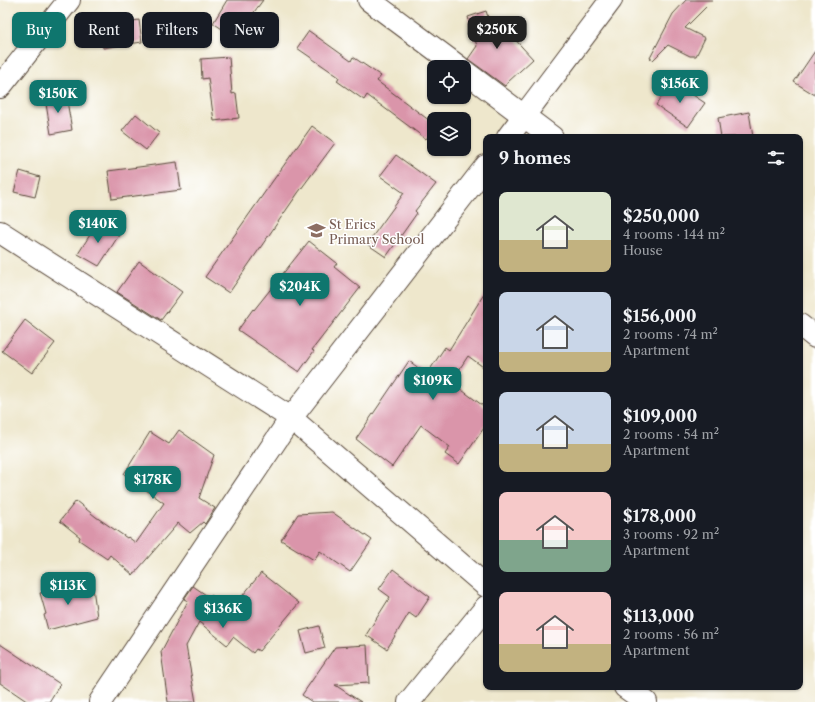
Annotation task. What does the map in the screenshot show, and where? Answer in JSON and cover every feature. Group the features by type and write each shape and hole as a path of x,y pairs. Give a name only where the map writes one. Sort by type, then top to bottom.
{"street":[{"path":"0,87 68,0"},
{"path":"369,0 450,60"},
{"path":"510,134 611,0"},
{"path":"471,76 548,134"},
{"path":"100,702 291,418 483,170"},
{"path":"0,232 291,418 483,583"},
{"path":"803,327 815,337"},
{"path":"409,702 483,611"},
{"path":"629,690 646,702"}],"building":[{"path":"227,0 263,0 254,12 220,12 220,28 213,23"},
{"path":"686,0 713,0 685,28 705,38 696,56 690,56 668,45 653,60 650,58 673,14"},
{"path":"486,11 492,29 499,22 533,59 505,86 468,59 477,46 468,17"},
{"path":"139,20 142,42 134,43 134,21"},
{"path":"309,31 351,61 353,57 381,76 377,81 427,119 427,138 426,139 367,95 364,100 337,81 339,77 297,48"},
{"path":"815,51 815,95 794,82"},
{"path":"229,57 232,94 236,93 239,118 214,121 208,78 202,79 201,59"},
{"path":"672,81 705,103 688,127 656,105"},
{"path":"66,95 72,130 51,134 45,98"},
{"path":"749,112 753,134 721,134 718,118"},
{"path":"136,114 159,133 146,150 122,131"},
{"path":"312,126 335,143 298,193 229,293 205,277"},
{"path":"396,155 436,184 415,211 417,213 386,257 367,244 404,193 380,176"},
{"path":"177,162 181,190 112,199 108,171"},
{"path":"20,171 40,177 35,197 14,192"},
{"path":"98,222 119,235 99,266 78,254"},
{"path":"309,241 337,263 334,267 360,288 312,350 314,351 299,372 238,330 253,309 254,310"},
{"path":"139,261 182,292 161,320 117,292"},
{"path":"483,296 483,367 468,356 451,382 483,406 483,429 459,464 445,454 450,447 421,425 392,467 356,439 409,361 427,374 445,347 449,350"},
{"path":"25,320 55,343 32,373 2,351"},
{"path":"179,430 214,455 199,498 215,508 205,524 203,522 190,533 178,523 133,575 110,555 107,559 79,540 80,537 60,521 76,501 96,517 136,543 164,503 124,474 150,432 169,444"},
{"path":"332,512 372,540 350,572 320,551 314,560 281,540 298,514"},
{"path":"393,569 430,597 416,618 409,613 387,649 366,635 390,597 379,589"},
{"path":"261,573 299,603 259,651 256,649 253,653 233,637 227,645 199,622 186,646 196,702 168,702 161,652 188,601 184,599 193,586 209,597 211,595 230,611"},
{"path":"69,585 71,591 93,588 97,617 48,630 44,615 46,614 40,593"},
{"path":"319,626 325,648 306,653 300,631"},
{"path":"0,644 60,684 49,702 28,702 0,683"},
{"path":"367,645 369,683 335,685 361,702 312,702 302,695 335,647"}],"place":[{"name":"St Erics Primary School","path":"316,231"}]}
